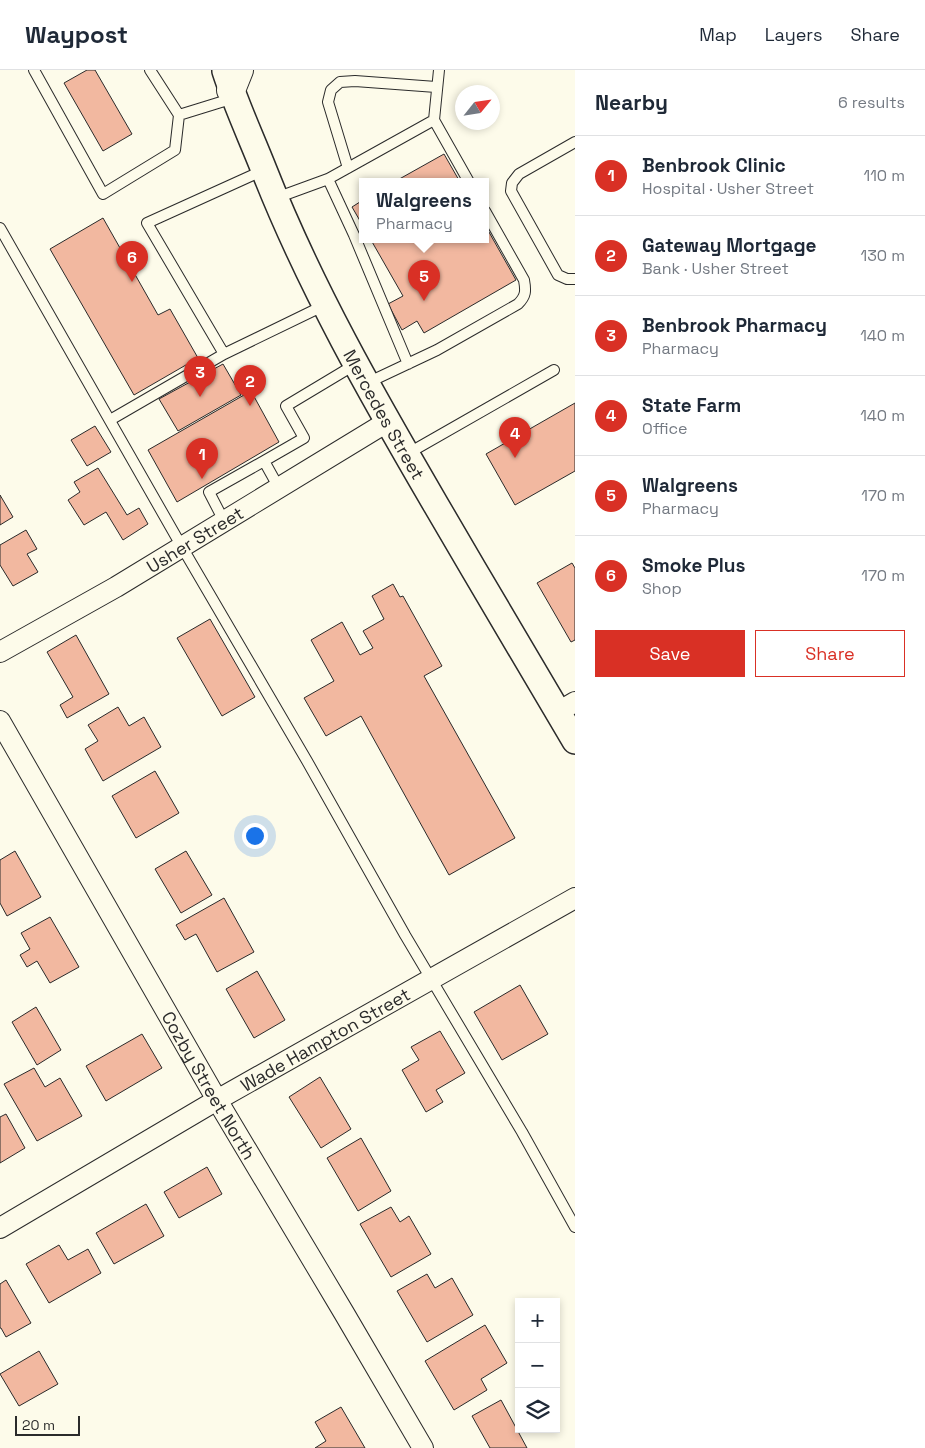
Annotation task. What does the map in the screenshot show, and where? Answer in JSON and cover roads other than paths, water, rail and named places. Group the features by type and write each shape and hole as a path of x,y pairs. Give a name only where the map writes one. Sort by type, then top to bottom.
{"street":[{"name":"Mercedes Street","path":"230,78 274,198 325,305 406,454 566,707 575,741"},
{"name":"Usher Street","path":"0,652 116,587 387,422"},
{"name":"Cozby Street North","path":"0,721 217,1100 423,1448"},
{"name":"Wade Hampton Street","path":"0,1228 217,1100 575,898"}],"lane":[{"path":"34,70 103,194 175,150 179,115 150,70"},
{"path":"438,70 434,120 467,178"},
{"path":"179,115 230,78"},
{"path":"348,168 328,102 331,90 340,82 355,81 436,87"},
{"path":"274,198 328,179 434,120"},
{"path":"575,142 519,174 512,183 511,191 558,275 567,279 575,278"},
{"path":"224,354 147,223 264,170"},
{"path":"328,179 354,235 408,364"},
{"path":"224,521 209,492 304,438 286,406 361,374 408,364 437,350 518,304 524,298 526,290 524,280 489,218"},
{"path":"0,228 406,935 548,1177 575,1227"},
{"path":"110,420 224,354 325,305"},
{"path":"406,454 554,370"},
{"path":"264,461 279,488"}],"place":[{"name":"Smoke Plus","path":"132,282"},
{"name":"Walgreens","path":"424,301"},
{"name":"Benbrook Pharmacy","path":"200,397"},
{"name":"Gateway Mortgage","path":"250,406"},
{"name":"State Farm","path":"515,458"},
{"name":"Benbrook Clinic","path":"202,479"}]}
